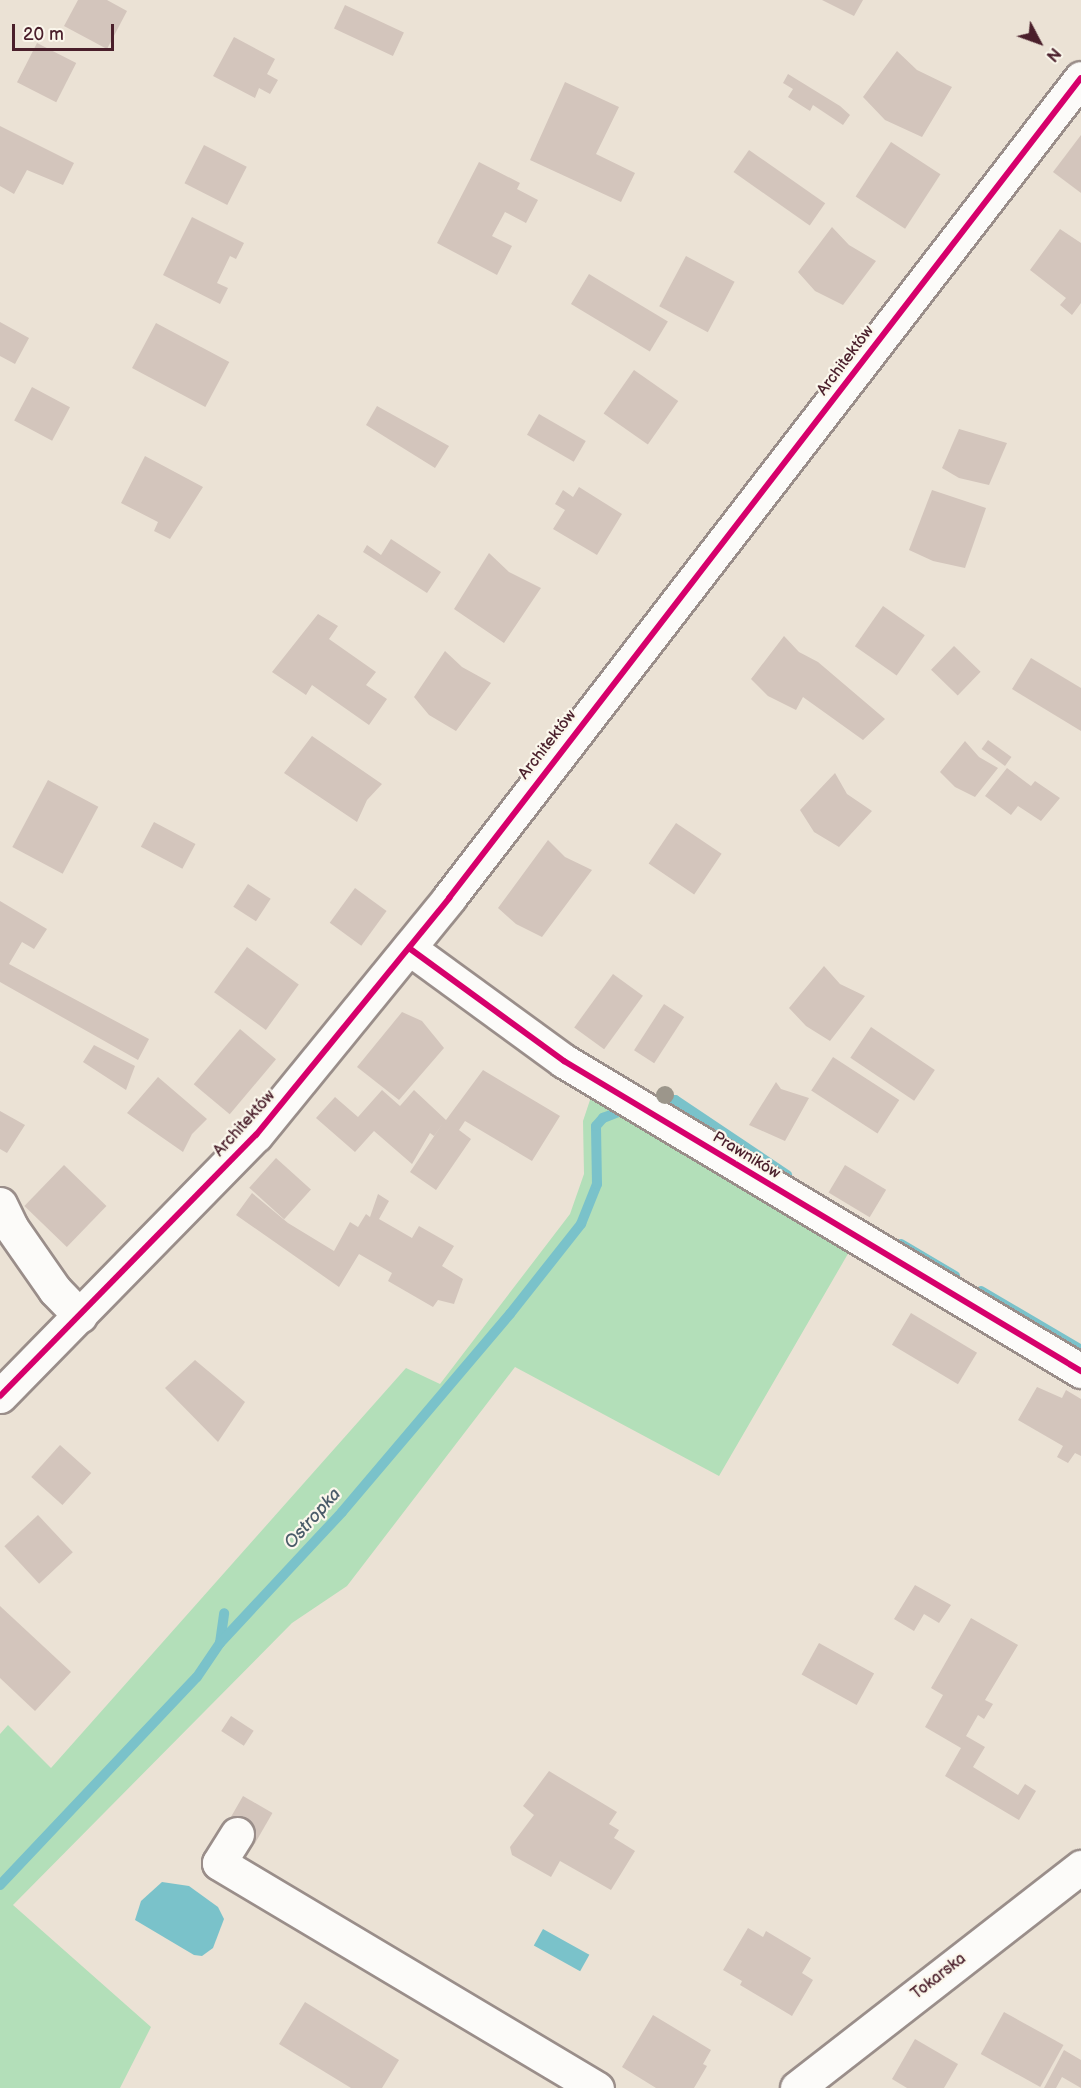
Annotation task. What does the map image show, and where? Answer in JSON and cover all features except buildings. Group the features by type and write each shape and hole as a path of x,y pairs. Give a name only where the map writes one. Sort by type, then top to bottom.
{"street":[{"name":"Architektów","path":"0,1396 256,1135 409,948 1081,78"},
{"name":"Prawników","path":"409,948 564,1061 1081,1371"},
{"path":"0,1204 24,1245 80,1316"},
{"path":"237,1834 219,1863 597,2088"},
{"name":"Tokarska","path":"797,2088 1081,1867"}],"green space":[{"path":"592,1094 849,1252 719,1476 515,1367 347,1586 292,1623 13,1905 151,2027 120,2088 0,2088 0,1734 8,1725 51,1768 406,1368 440,1384 570,1214 584,1174 583,1121"}],"water":[{"path":"162,1882 189,1886 218,1907 224,1919 213,1948 202,1956 194,1955 135,1920 141,1901"},
{"path":"543,1929 589,1955 580,1971 534,1946"}],"waterway":[{"path":"663,1101 675,1100 787,1175"},
{"name":"Ostropka","path":"0,1885 197,1677 220,1643 342,1512 510,1314 581,1224 597,1184 596,1126 603,1118 621,1111"},
{"path":"901,1244 955,1276"},
{"path":"981,1291 1081,1350"},
{"path":"220,1643 224,1613"}],"cycle path":[{"path":"0,1396 256,1135 449,898 1081,78"},
{"path":"409,948 564,1061 1081,1371"}]}
